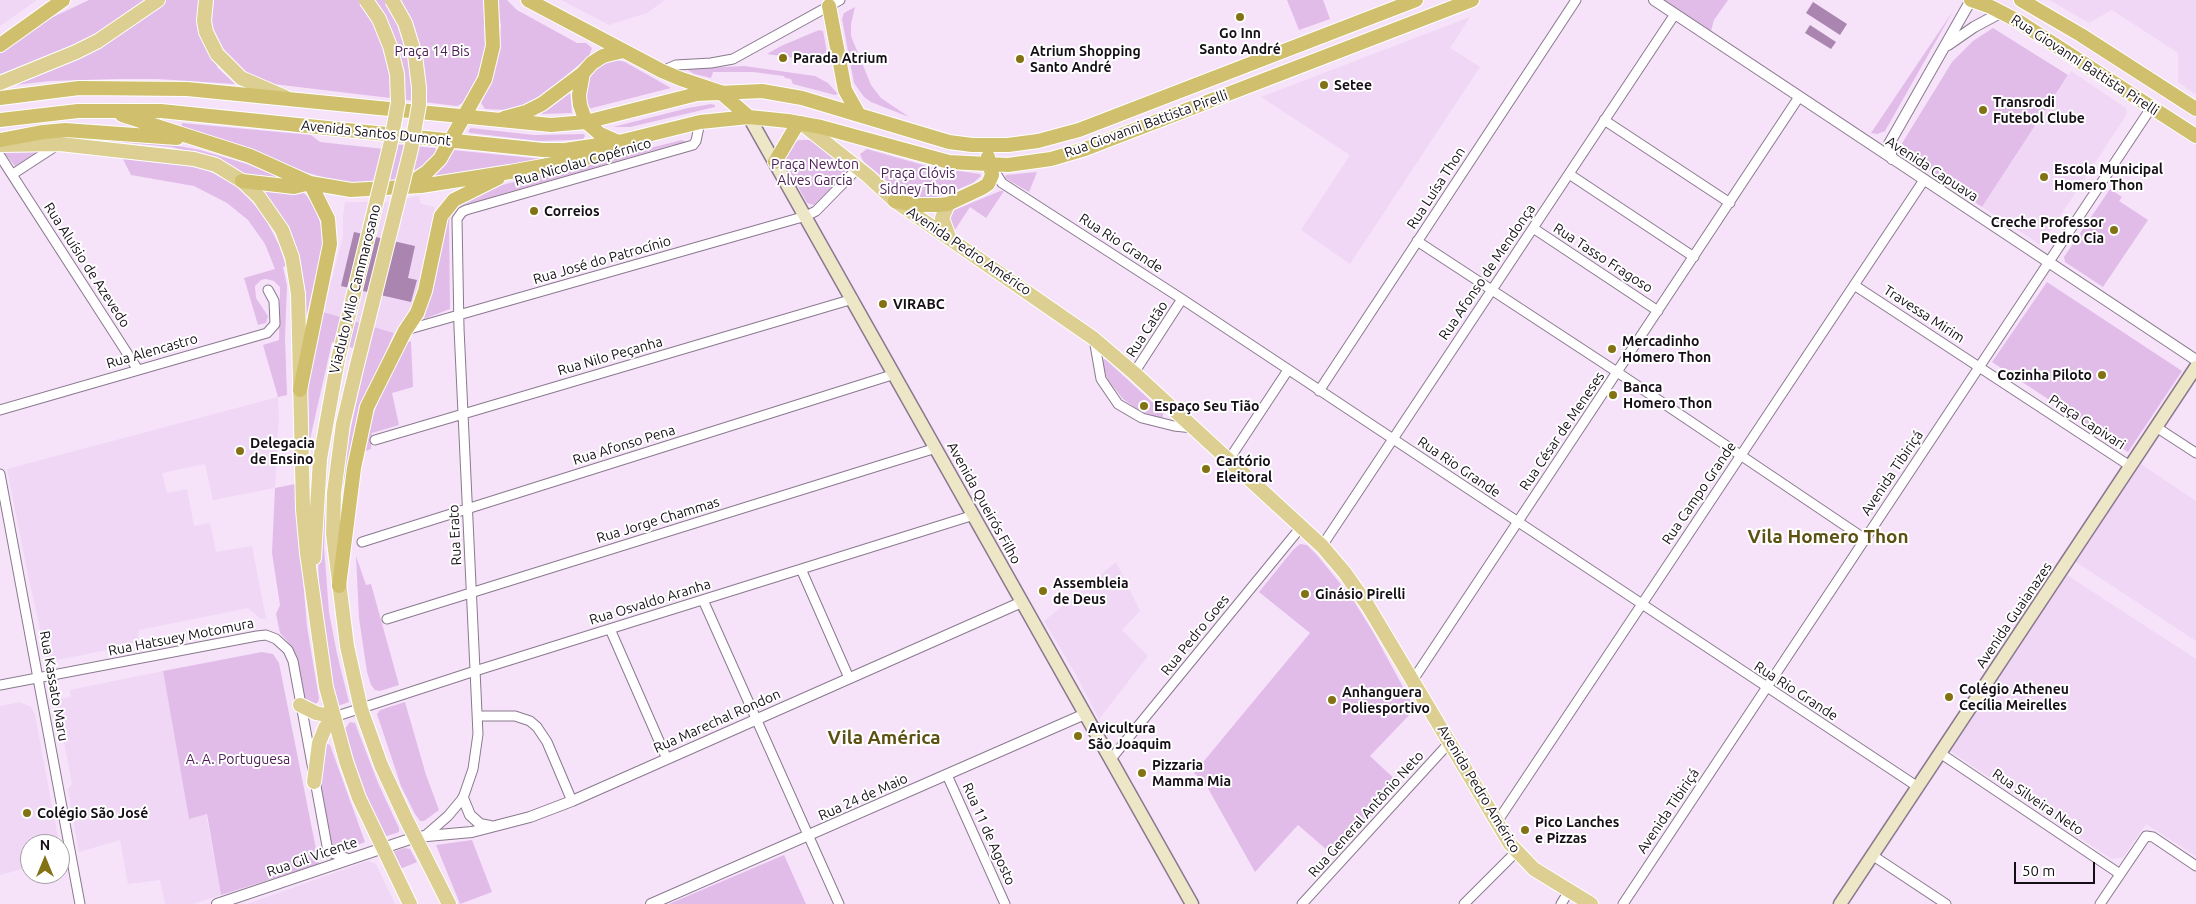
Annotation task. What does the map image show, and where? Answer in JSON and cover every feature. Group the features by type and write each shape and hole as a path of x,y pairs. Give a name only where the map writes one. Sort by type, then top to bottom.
{"highway":[{"path":"0,44 63,0"},
{"path":"37,18 75,0"},
{"path":"403,187 427,172 440,159 452,141 485,80 491,58 493,33 491,0"},
{"path":"528,0 662,71 681,80 720,92 749,117"},
{"name":"Rua Giovanni Battista Pirelli","path":"720,92 780,93 935,138 984,146 1019,144 1079,130 1416,0"},
{"name":"Rua Giovanni Battista Pirelli","path":"749,117 800,123 933,158 963,163 990,165 1051,159 1085,149 1472,0"},
{"name":"Rua Giovanni Battista Pirelli","path":"1971,0 2002,12 2039,33 2196,136"},
{"name":"Rua Giovanni Battista Pirelli","path":"2021,0 2196,108"},
{"path":"835,3 845,90 859,115"},
{"path":"497,120 526,112 542,104 583,73 597,59 623,51"},
{"path":"583,73 579,100 586,122 600,134 619,142"},
{"name":"Avenida Santos Dumont","path":"0,98 71,89 187,89 551,125 586,122 697,94 720,92"},
{"path":"107,110 195,140 250,156 310,183 351,190 378,190 430,185 510,172 590,157 604,152 619,142"},
{"name":"Avenida Santos Dumont","path":"0,120 48,113 107,110 161,111 542,150 581,148 619,142 700,122 749,117"},
{"path":"775,162 800,123"},
{"path":"0,140 65,130 195,140"},
{"path":"895,201 922,206 948,204 988,184 992,175 984,146"},
{"path":"339,586 354,468 367,407 405,331 422,302 443,211 454,200 510,172"},
{"path":"242,181 294,187 310,183"},
{"path":"300,390 330,244 328,219 310,183"}],"main road":[{"path":"0,83 83,49 119,28 158,0"},
{"path":"206,0 204,21 206,32 217,54 241,78 291,99"},
{"name":"Viaduto Milo Cammarosano","path":"313,587 320,459 338,359 392,139 398,103 397,74 390,46 379,19 366,0"},
{"name":"Viaduto Milo Cammarosano","path":"392,0 405,23 415,55 419,88 418,105 411,149 343,424 334,493 333,534 347,646 361,709 381,765 420,836 449,904"},
{"name":"Avenida Queirós Filho","path":"749,117 1192,904"},
{"name":"Avenida Pedro Américo","path":"800,123 858,168 895,201 1094,338 1322,546 1357,589 1516,852 1534,869 1591,904"},
{"path":"0,145 60,144 194,159 216,165 242,181 259,197 272,213 282,230 292,257 298,294 303,509 321,658 334,717 352,780 410,904"},
{"path":"948,204 942,218 949,238"},
{"name":"Avenida Guaianazes","path":"1840,904 2196,367"},
{"path":"300,705 316,713 334,717"},
{"path":"314,782 319,743 325,728 334,717"}],"street":[{"name":"Rua Luísa Thon","path":"1319,391 1576,0"},
{"name":"Avenida Capuava","path":"1654,0 2196,360"},
{"path":"1892,159 1889,144 1946,47 1971,0"},
{"path":"662,71 676,65 727,61 835,3"},
{"path":"1946,47 1974,27 2002,12"},
{"name":"Rua Afonso de Mendonça","path":"1322,546 1675,14"},
{"name":"Rua César de Meneses","path":"1413,680 1799,97"},
{"name":"Avenida Tibiriçá","path":"1623,904 2151,108"},
{"path":"1604,120 1730,203"},
{"name":"Rua Nicolau Copérnico","path":"459,215 466,210 692,144 696,141 700,122"},
{"path":"13,174 60,144"},
{"path":"1873,146 1889,144"},
{"name":"Rua Aluísio de Azevedo","path":"0,156 138,370"},
{"name":"Rua Rio Grande","path":"990,165 1002,183 1918,787"},
{"path":"806,216 816,210 858,168"},
{"path":"1569,174 1694,257"},
{"name":"Rua Campo Grande","path":"1497,822 1924,180"},
{"name":"Rua Erato","path":"420,836 448,816 463,798 474,769 476,754 478,716 463,414 456,223 459,215"},
{"name":"Rua José do Patrocínio","path":"405,331 806,216"},
{"name":"Rua Tasso Fragoso","path":"1532,228 1658,311"},
{"path":"1417,241 1618,372 1865,539"},
{"name":"Travessa Mirim","path":"1854,285 1979,367"},
{"name":"Rua Alencastro","path":"0,410 267,333 275,324 274,302 268,290"},
{"name":"Rua Nilo Peçanha","path":"375,440 853,300"},
{"name":"Rua Catão","path":"1134,373 1182,300"},
{"path":"1094,338 1102,379 1118,404 1130,413 1142,418 1174,426 1193,428"},
{"name":"Praça Capivari","path":"1979,367 2130,466"},
{"path":"1228,461 1288,370"},
{"name":"Rua Afonso Pena","path":"362,542 895,374"},
{"path":"2156,427 2196,453"},
{"name":"Rua Jorge Chammas","path":"387,618 936,448"},
{"name":"Rua Kassato Maru","path":"0,474 80,904"},
{"name":"Rua Osvaldo Aranha","path":"334,717 974,515"},
{"name":"Rua Pedro Goes","path":"1111,760 1301,527"},
{"path":"801,569 849,678"},
{"path":"703,600 839,904"},
{"name":"Rua Marechal Rondon","path":"420,836 464,833 491,827 530,817 572,801 1022,602"},
{"path":"610,629 667,758"},
{"name":"Rua Hatsuey Motomura","path":"0,685 266,635 280,642 291,656 327,846 332,853 348,859"},
{"name":"Rua 24 de Maio","path":"651,904 1085,714"},
{"path":"478,716 515,716 530,721 537,726 547,742 572,801"},
{"name":"Rua General Antônio Neto","path":"1302,904 1450,742"},
{"name":"Rua Silveira Neto","path":"1940,753 2120,874"},
{"name":"Rua 11 de Agosto","path":"948,775 1004,904"},
{"path":"463,798 470,815 480,824 491,827"},
{"name":"Rua Gil Vicente","path":"217,904 382,847 420,836"},
{"path":"2100,904 2146,836 2153,837 2196,866"},
{"path":"1464,904 1516,852"},
{"path":"1872,855 1946,904"},
{"path":"1561,904 1569,891"}],"shaded area":[{"path":"0,0 37,0 0,26"},
{"path":"561,0 665,0 647,13 609,25"},
{"path":"2049,0 2196,0 2196,95 2178,82 2178,53 2112,10 2089,23"},
{"path":"1813,2 1847,24 1840,35 1806,13"},
{"path":"1470,17 1450,48 1480,67 1350,264 1301,230 1350,155 1261,97"},
{"path":"1810,25 1836,42 1831,49 1805,33"},
{"name":"Escola Municipal Homero Thon","path":"2071,71 2126,108 2127,114 2041,245 1982,207"},
{"path":"419,196 421,204 435,207 417,297 409,314 394,333 323,312 343,236 345,202 386,202"},
{"path":"354,232 415,246 408,278 417,280 411,302 341,286"},
{"path":"278,397 279,417 275,488 213,500 205,464 162,473 167,493 187,489 194,526 210,523 216,552 252,546 266,619 261,619 248,608 139,630 138,640 127,646 52,661 47,660 7,469"},
{"path":"2141,464 2196,501 2196,641 2076,562"},
{"path":"1116,562 1140,611 1122,630 1148,656 1099,719 1075,673 1044,621"},
{"path":"2067,575 2196,659 2196,856 2146,824 2123,857 2112,859 1950,751"},
{"path":"163,671 189,819 206,814 221,895 193,904 165,904 160,880 128,884 120,840 79,852 68,790 72,784 56,700 71,697 70,690"},
{"name":"Colégio São José","path":"20,702 31,707 35,715 57,834 20,834 20,870 0,875 0,706"},
{"path":"368,861 376,864 395,904 247,904"}],"green space":[{"path":"89,0 148,0 103,34 0,76 0,50 53,17"},
{"path":"166,0 199,0 197,12 200,30 218,68 235,84 157,79 118,79 50,81 6,86 129,27"},
{"name":"Praça 14 Bis","path":"212,0 484,0 485,51 476,82 466,101 457,106 273,84 241,71 229,60 209,17"},
{"name":"Praça 14 Bis","path":"497,0 507,0 517,10 577,43 586,43 592,48 589,56 543,96 519,108 507,110 485,109 481,103 491,81 498,53 501,26"},
{"path":"1287,0 1323,0 1330,19 1299,30"},
{"path":"1664,0 1728,0 1714,20 1711,31"},
{"path":"855,7 851,24 851,36 871,85 881,98 909,117 871,102 864,97 854,83 842,19 844,13"},
{"path":"1953,11 1885,131 1877,134 1871,133"},
{"name":"Transrodi Futebol Clube","path":"1993,28 2068,75 1982,207 1902,151 1901,145 1952,62 1973,41"},
{"path":"819,30 823,31 829,63 767,54 781,46"},
{"path":"617,60 625,62 671,88 588,109 585,98 590,77 602,64"},
{"path":"744,66 815,76 828,83 838,94 835,95 793,84 791,79 784,76 753,72 713,72 711,78 694,74 686,69"},
{"path":"570,91 572,113 541,114 545,109"},
{"path":"715,105 715,107 630,127 613,127 688,108"},
{"path":"182,123 311,135 320,142 384,149 393,144 435,148 437,152 423,169 399,180 350,183 302,171 244,146 181,128"},
{"path":"471,128 534,135 584,134 585,136 583,139 539,141 470,133 468,131"},
{"path":"87,137 162,143 200,150 247,164 292,183 306,195 314,206 322,228 322,249 306,318 284,224 212,158 171,147 97,140 49,138"},
{"path":"682,140 688,143 672,145 458,207 449,221 450,309 424,319 446,221 459,204 494,187"},
{"name":"Praça Newton Alves Garcia","path":"799,140 816,142 845,170 844,175 814,205 807,203 786,165 786,156 793,143"},
{"name":"Praça Clóvis Sidney Thon","path":"867,149 930,167 980,174 981,176 973,183 944,195 933,198 918,198 899,191 863,161 860,154"},
{"path":"453,150 542,159 542,161 432,178"},
{"path":"40,151 15,166 3,152"},
{"path":"121,155 191,165 207,170 237,186 263,214 279,245 286,266 283,267 287,286 285,338 287,395 278,397 263,345 279,340 280,287 274,281 266,279 261,280 255,286 256,298 268,316 266,323 258,325 244,278 275,269 265,244 248,220 227,203 194,186 131,175"},
{"path":"1037,172 1029,192 1005,178 1006,175"},
{"path":"2110,189 2122,197 2119,201 2148,220 2103,287 2065,262 2064,257"},
{"path":"1004,191 986,218 970,207 953,233 947,223 952,211"},
{"path":"2047,282 2182,371 2128,452 1992,362"},
{"path":"323,312 394,333 357,418 343,486 343,465 367,352 332,342 311,435 307,464 306,383"},
{"path":"411,341 413,387 392,393 399,425 372,433 371,449 363,452 370,422 381,395 404,344"},
{"path":"1105,359 1163,412 1163,417 1160,418 1140,411 1123,399 1108,380 1103,368 1102,360"},
{"path":"322,470 327,470 324,547 329,612 349,702 338,706 327,657 319,596 318,555"},
{"path":"295,484 307,627 319,698 318,702 314,705 306,701 302,696 294,652 280,633 276,614 280,605 272,553 275,488"},
{"name":"Anhanguera Poliesportivo","path":"1300,544 1307,545 1317,555 1352,598 1415,709 1370,756 1400,784 1334,856 1298,825 1255,872 1205,783 1194,773 1310,633 1259,592"},
{"path":"356,556 366,585 371,584 399,685 380,691 375,690 371,685 367,672 359,618"},
{"name":"A. A. Portuguesa","path":"262,652 273,654 279,663 319,864 221,895 207,814 189,819 163,671"},
{"path":"405,702 426,775 439,810 424,821 420,821 415,814 401,786 377,714 380,710"},
{"path":"350,722 355,723 399,832 384,837 363,793 344,730"},
{"path":"326,743 330,745 365,842 341,852 334,851 330,846 318,780 324,745"},
{"path":"472,840 492,892 460,904 436,845"},
{"path":"404,848 410,849 417,862 400,869 393,852"},
{"path":"784,855 806,904 669,904"}],"place":[{"name":"Go Inn Santo André","path":"1240,17"},
{"name":"Parada Atrium","path":"783,58"},
{"name":"Atrium Shopping Santo André","path":"1020,59"},
{"name":"Setee","path":"1324,85"},
{"name":"Transrodi Futebol Clube","path":"1983,110"},
{"name":"Escola Municipal Homero Thon","path":"2044,177"},
{"name":"Correios","path":"534,211"},
{"name":"Creche Professor Pedro Cia","path":"2114,230"},
{"name":"VIRABC","path":"883,304"},
{"name":"Mercadinho Homero Thon","path":"1612,349"},
{"name":"Cozinha Piloto","path":"2102,375"},
{"name":"Banca Homero Thon","path":"1613,395"},
{"name":"Espaço Seu Tião","path":"1144,406"},
{"name":"Delegacia de Ensino","path":"240,451"},
{"name":"Cartório Eleitoral","path":"1206,469"},
{"name":"Assembleia de Deus","path":"1043,591"},
{"name":"Ginásio Pirelli","path":"1305,594"},
{"name":"Colégio Atheneu Cecília Meirelles","path":"1949,697"},
{"name":"Anhanguera Poliesportivo","path":"1332,700"},
{"name":"Avicultura São Joaquim","path":"1078,736"},
{"name":"Pizzaria Mamma Mia","path":"1142,773"},
{"name":"Colégio São José","path":"27,813"},
{"name":"Pico Lanches e Pizzas","path":"1525,830"}],"district":[{"name":"Vila Homero Thon","path":"1828,537"},
{"name":"Vila América","path":"884,738"}]}
